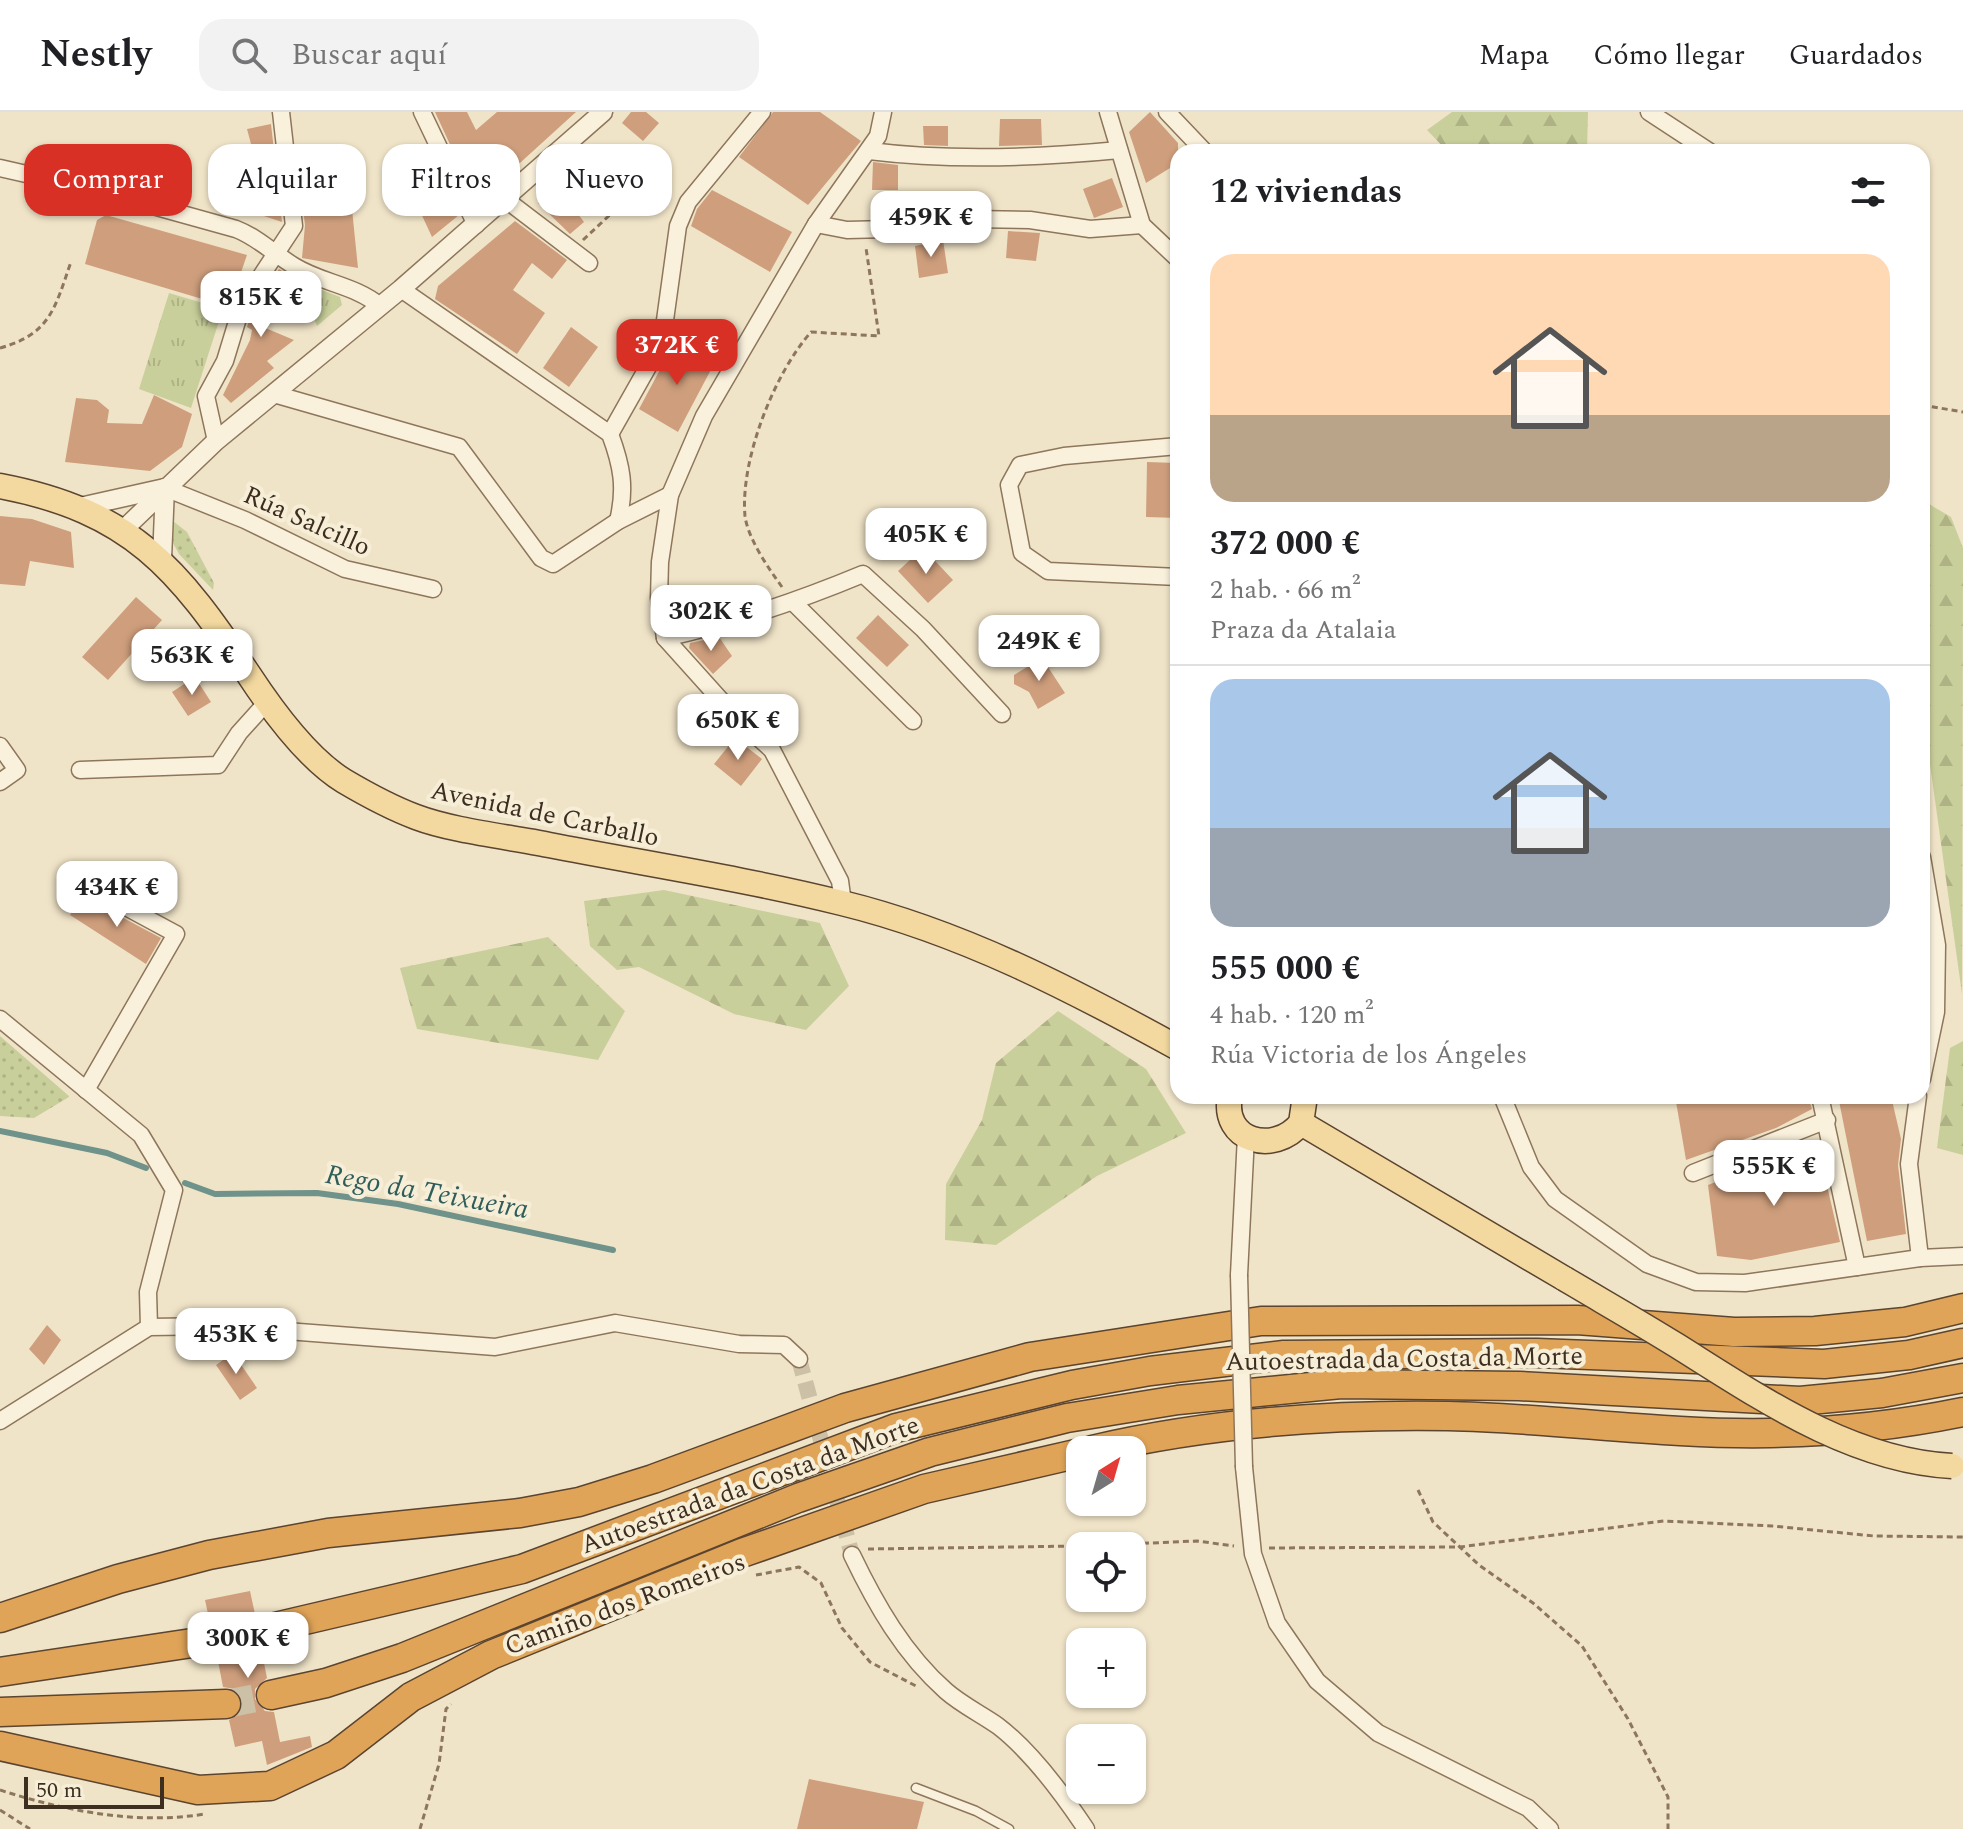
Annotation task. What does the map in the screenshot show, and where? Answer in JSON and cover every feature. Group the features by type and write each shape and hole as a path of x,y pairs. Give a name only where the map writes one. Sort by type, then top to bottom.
{"highway":[{"path":"0,1618 118,1579 209,1555 328,1533 520,1513 579,1502 653,1479 845,1408 1045,1355 1261,1321 1577,1320 1734,1332 1815,1331 1905,1322 1963,1308"},
{"name":"Autoestrada da Costa da Morte","path":"258,1631 522,1569 896,1428 1058,1388 1150,1371 1300,1355 1537,1353 1824,1364 1909,1355 1963,1343"},
{"name":"Autoestrada da Costa da Morte","path":"271,1695 326,1683 402,1658 639,1561 901,1462 1067,1418 1178,1400 1341,1384 1519,1386 1800,1401 1882,1393 1963,1378"},
{"path":"1146,1438 1322,1417 1449,1416 1769,1433 1871,1426 1963,1412"},
{"path":"0,1746 198,1790 270,1786 336,1755 411,1697 491,1655 742,1553 924,1489 1066,1456"},
{"path":"0,1672 212,1640"},
{"path":"0,1712 226,1704"}],"main road":[{"name":"Avenida de Carballo","path":"0,486 80,507 123,530 162,559 212,620 267,702 341,779 418,818 843,903 926,929 1028,969 1170,1044"},
{"path":"1230,1104 1231,1116 1246,1136 1270,1143 1282,1140 1301,1123 1304,1104"},
{"path":"1301,1123 1790,1413 1869,1450 1923,1465 1958,1466"}],"street":[{"path":"216,441 206,396 225,361 242,305 274,251 294,226 281,112"},
{"path":"422,112 476,225"},
{"path":"520,186 603,112"},
{"path":"610,434 662,342 678,226 688,202 762,112"},
{"path":"843,903 840,881 772,750 736,717 665,638 659,598 660,562 670,495 704,416 816,224 878,136 883,112"},
{"path":"1108,112 1142,225 1170,251"},
{"path":"1167,112 1197,144"},
{"path":"1649,112 1698,144"},
{"path":"869,151 907,156 1067,155 1119,150"},
{"path":"0,168 92,189 236,229 255,236 296,268 362,293 380,306"},
{"path":"520,210 589,263"},
{"path":"123,530 216,441 486,216"},
{"path":"816,224 863,230 971,219 1030,220 1090,229 1142,225"},
{"path":"401,289 610,434 621,462 625,494 618,521"},
{"path":"274,394 459,447 541,558 553,564 618,521 670,495"},
{"path":"1170,447 1064,456 1020,465 1009,485 1022,553 1048,571 1170,577"},
{"path":"80,507 165,488"},
{"path":"162,559 165,488"},
{"name":"Rúa Salcillo","path":"165,488 245,520 345,569 433,589"},
{"path":"665,638 729,624 794,603 863,574 923,629 1002,714"},
{"path":"794,603 913,721"},
{"path":"80,770 218,765 239,733 267,702"},
{"path":"0,746 17,770 0,782"},
{"path":"86,1090 176,934 87,886"},
{"path":"1930,904 1937,945 1936,1012 1930,1041"},
{"path":"0,1019 141,1135 174,1190 148,1292 149,1327"},
{"path":"1505,1104 1531,1167 1555,1199 1647,1264 1696,1282 1745,1283 1920,1258 1963,1256"},
{"path":"1822,1104 1857,1267"},
{"path":"1917,1104 1909,1164 1920,1258"},
{"path":"1693,1173 1827,1120"},
{"path":"1246,1136 1239,1275 1244,1467 1253,1548 1277,1623 1317,1681 1378,1733 1528,1808 1550,1829"},
{"path":"0,1421 149,1327 221,1326 495,1347 615,1323 739,1344 784,1345 799,1359"},
{"path":"852,1555 875,1603 903,1645 947,1692 1000,1728 1063,1796 1086,1829"}],"lane":[{"path":"916,1788 976,1811 1009,1829"}],"path":[{"path":"580,242 608,216"},
{"path":"794,603 768,568 745,518 748,465 761,424 791,361 811,332 879,336 863,230"},
{"path":"0,348 34,336 53,312 71,262"},
{"path":"1930,406 1963,412"},
{"path":"1418,1490 1433,1522 1582,1646 1628,1719 1668,1797 1668,1829"},
{"path":"1146,1543 1197,1541 1253,1548 1460,1547 1664,1521 1772,1526 1874,1536 1963,1537"},
{"path":"852,1555 876,1546 1066,1546"},
{"name":"Camiño dos Romeiros","path":"746,1576 799,1567 821,1583 842,1628 870,1662 910,1685 947,1692"},
{"path":"420,1829 439,1764 446,1709 455,1699"},
{"path":"0,1810 30,1829"}],"green space":[{"path":"1452,112 1588,112 1587,144 1440,144 1427,130"},
{"path":"322,290 340,297 342,305 317,326 308,303 315,300 316,292"},
{"path":"169,293 223,309 191,408 139,389"},
{"path":"1930,505 1951,517 1963,548 1962,994 1930,764"},
{"path":"173,521 187,532 214,583 213,590 179,554 167,532"},
{"path":"664,890 820,923 849,986 806,1030 734,1014 639,967 617,970 590,946 584,901"},
{"path":"548,937 625,1011 598,1060 417,1029 400,968"},
{"path":"1058,1011 1146,1069 1186,1133 1097,1176 996,1245 945,1240 946,1184 982,1120 996,1063"},
{"path":"0,1036 69,1097 34,1118 0,1116"},
{"path":"1963,1041 1963,1155 1937,1148 1950,1048"}],"building":[{"path":"435,112 467,112 476,130 497,112 576,112 541,144 536,144 536,148 520,163 520,144 450,144"},
{"path":"631,112 646,112 659,123 643,141 622,123"},
{"path":"773,112 820,112 861,141 808,205 739,157"},
{"path":"1150,112 1178,143 1170,144 1170,168 1146,183 1129,132"},
{"path":"1000,119 1041,119 1042,145 999,146"},
{"path":"271,124 273,144 251,144 247,129"},
{"path":"923,126 948,126 948,146 924,145"},
{"path":"873,162 898,165 898,190 872,190"},
{"path":"1112,178 1123,207 1094,218 1083,189"},
{"path":"712,190 792,232 770,272 691,226 697,209"},
{"path":"110,216 247,255 229,307 85,264 97,220"},
{"path":"264,216 281,216 282,222"},
{"path":"304,216 353,216 358,268 302,258"},
{"path":"422,216 458,216 432,237"},
{"path":"551,216 580,216 584,222 570,234"},
{"path":"515,221 567,260 552,279 532,263 513,290 545,313 517,354 435,299 438,286"},
{"path":"1008,231 1040,233 1036,261 1006,258"},
{"path":"943,240 948,273 919,278 915,246"},
{"path":"279,269 297,280 263,327 294,340 267,361 274,368 231,403 223,395 250,340 252,330 247,327 252,310"},
{"path":"571,327 598,347 569,387 543,368"},
{"path":"690,347 715,362 678,432 639,409 670,351"},
{"path":"154,395 192,414 182,447 150,471 65,462 76,398 97,400 109,410 107,423 142,424"},
{"path":"1147,462 1170,463 1170,518 1146,517"},
{"path":"0,516 32,519 71,532 74,568 30,561 25,586 0,584"},
{"path":"923,548 953,580 928,603 898,571"},
{"path":"136,597 162,620 108,680 82,657"},
{"path":"878,615 909,645 887,667 856,638"},
{"path":"719,637 732,656 713,674 689,648 690,643"},
{"path":"1042,658 1065,693 1038,709 1029,692 1014,684 1014,675"},
{"path":"195,677 211,702 188,716 172,692"},
{"path":"735,738 762,759 741,786 714,764"},
{"path":"82,896 161,938 146,964 70,915"},
{"path":"1676,1104 1810,1104 1812,1109 1776,1128 1686,1160"},
{"path":"1840,1104 1893,1104 1901,1139 1898,1165 1906,1234 1867,1241"},
{"path":"1817,1142 1840,1242 1751,1260 1717,1256 1708,1185"},
{"path":"47,1325 61,1340 44,1365 29,1349"},
{"path":"233,1353 257,1388 240,1400 216,1365"},
{"path":"250,1591 255,1614 246,1619 241,1634 246,1643 261,1648 267,1678 255,1689 255,1699 265,1711 274,1712 280,1742 310,1736 312,1747 267,1765 262,1741 235,1747 229,1720 241,1713 243,1703 235,1689 223,1687 217,1656 227,1647 229,1637 219,1625 210,1623 205,1600"},
{"path":"809,1779 924,1802 917,1829 797,1829"}],"waterway":[{"name":"Rego da Teixueira","path":"0,1131 107,1153 146,1168"},
{"name":"Rego da Teixueira","path":"185,1183 215,1194 317,1193 398,1204 613,1250"}],"tunnel":[{"path":"799,1359 852,1555"},
{"path":"212,1640 258,1631"},
{"path":"226,1704 271,1695"}]}
